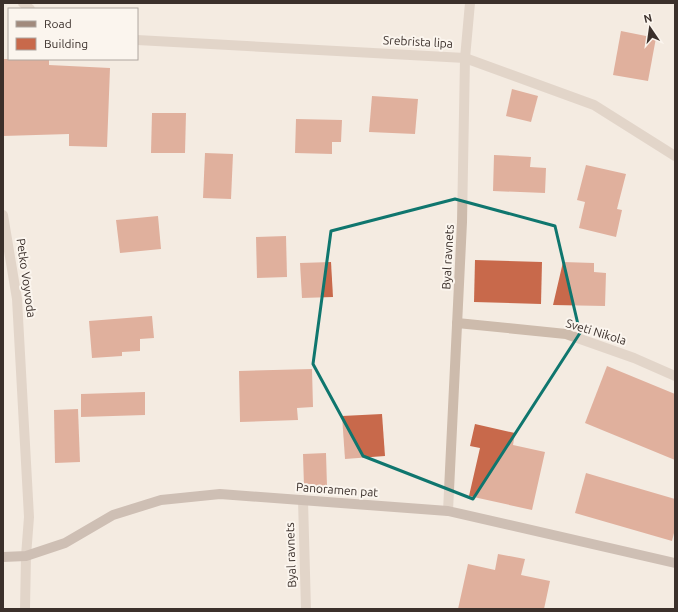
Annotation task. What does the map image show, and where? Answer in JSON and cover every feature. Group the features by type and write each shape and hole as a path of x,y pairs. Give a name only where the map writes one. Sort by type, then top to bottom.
{"main road":[{"name":"Panoramen pat","path":"3,557 26,556 65,542 113,515 161,500 220,494 448,512 675,563"}],"street":[{"name":"Byal ravnets","path":"448,512 462,222 465,58 470,3"},
{"name":"Srebrista lipa","path":"138,40 465,58 594,105 675,156"},
{"name":"Petko Voyvoda","path":"3,215 18,299 29,517 26,556 25,609"},
{"name":"Sveti Nikola","path":"457,323 566,334 634,358 675,376"},
{"name":"Byal ravnets","path":"303,500 306,609"}],"highlighted area":[{"path":"455,199 555,226 580,333 473,499 363,456 313,364 331,231"}],"building":[{"path":"621,31 656,38 648,81 613,75"},
{"path":"3,59 49,60 49,65 110,68 107,147 69,146 69,134 3,136"},
{"path":"512,89 538,96 531,122 506,116"},
{"path":"372,96 418,99 415,134 369,132"},
{"path":"152,113 186,113 185,153 151,153"},
{"path":"296,119 342,120 341,142 332,142 332,154 295,153"},
{"path":"205,153 233,154 231,199 203,198"},
{"path":"494,155 531,157 530,167 546,168 545,193 493,191"},
{"path":"586,165 626,174 617,209 622,210 616,237 579,228 585,202 577,200"},
{"path":"158,216 161,249 120,253 116,220"},
{"path":"286,236 287,277 257,278 256,237"},
{"path":"475,260 542,262 541,304 474,302"},
{"path":"331,262 333,297 302,298 300,263"},
{"path":"563,262 594,263 594,272 606,273 605,306 553,305"},
{"path":"152,316 154,338 140,339 140,351 122,352 122,356 92,358 89,321"},
{"path":"607,366 675,394 675,460 585,423"},
{"path":"312,369 313,407 297,408 298,420 240,422 239,371"},
{"path":"145,392 145,415 81,417 81,394"},
{"path":"78,409 80,462 55,463 54,410"},
{"path":"382,414 385,456 345,459 342,416"},
{"path":"475,424 515,433 513,445 545,452 532,510 469,496 480,448 470,446"},
{"path":"326,453 327,487 304,487 303,454"},
{"path":"586,473 675,499 675,529 672,541 575,513"},
{"path":"498,554 525,559 521,575 550,581 544,609 458,609 468,564 495,570"}]}
